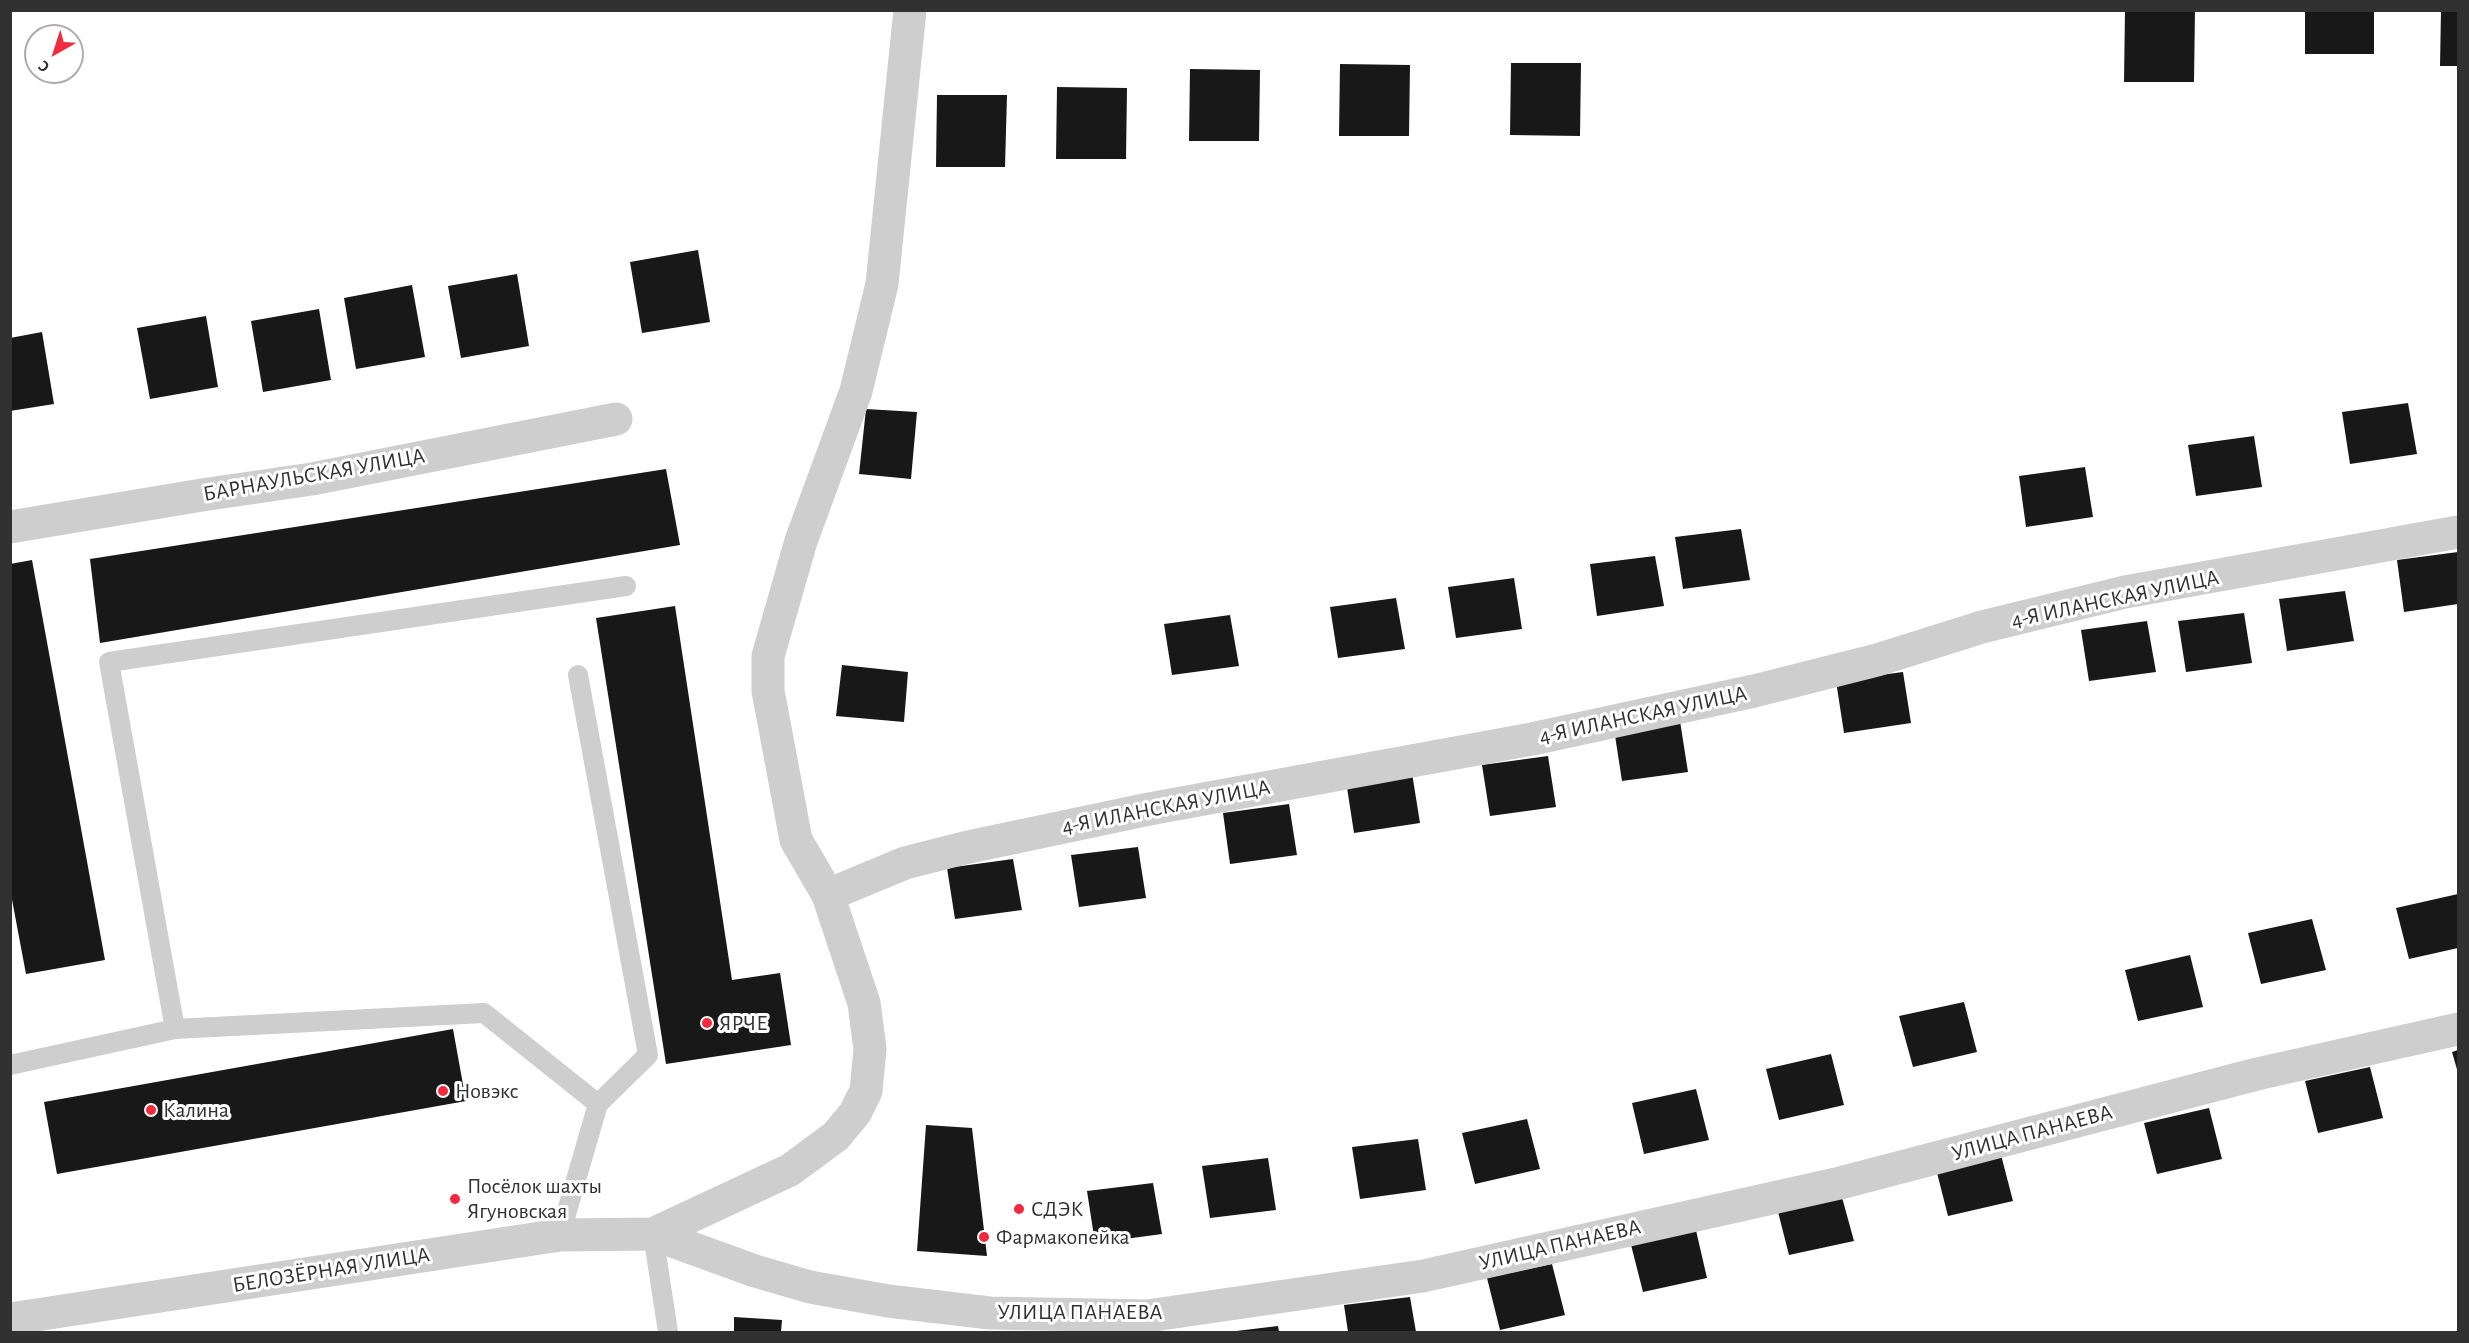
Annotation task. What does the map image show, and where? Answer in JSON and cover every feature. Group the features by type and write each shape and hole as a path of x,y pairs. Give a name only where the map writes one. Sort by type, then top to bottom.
{"street":[{"path":"652,1234 790,1170 836,1136 855,1113 866,1091 870,1049 864,1003 828,895 796,840 768,691 768,656 801,541 856,392 882,284 910,10"},
{"name":"БАРНАУЛЬСКАЯ УЛИЦА","path":"10,527 312,479 616,419"},
{"name":"4-Я ИЛАНСКАЯ УЛИЦА","path":"828,895 906,863 963,848 1161,807 1579,729 1755,691 1877,660 1982,627 2125,592 2458,532"},
{"name":"УЛИЦА ПАНАЕВА","path":"652,1234 799,1284 878,1299 990,1313 1147,1316 1423,1276 1840,1183 2257,1074 2458,1029"},
{"name":"БЕЛОЗЁРНАЯ УЛИЦА","path":"12,1320 560,1235 652,1234"}],"lane":[{"path":"175,1029 109,662 626,586"},
{"path":"560,1235 598,1104 648,1055 578,675"},
{"path":"10,1065 175,1029 484,1013 598,1104"},
{"path":"652,1234 668,1332"}],"building":[{"path":"2125,10 2195,10 2194,82 2124,82"},
{"path":"2305,10 2374,10 2374,54 2305,54"},
{"path":"2441,10 2458,10 2458,66 2440,66"},
{"path":"1511,63 1581,63 1580,136 1510,135"},
{"path":"1340,64 1410,65 1409,136 1339,136"},
{"path":"1190,69 1260,70 1259,141 1189,141"},
{"path":"1057,87 1127,88 1126,159 1056,159"},
{"path":"937,95 1007,95 1005,167 936,167"},
{"path":"698,250 710,322 642,333 630,262"},
{"path":"517,274 529,346 461,358 448,286"},
{"path":"412,285 425,357 356,369 344,298"},
{"path":"319,309 331,380 263,392 251,321"},
{"path":"206,316 218,387 150,399 137,328"},
{"path":"42,332 54,404 10,411 10,338"},
{"path":"2408,403 2417,454 2350,464 2342,412"},
{"path":"866,409 917,412 911,479 859,474"},
{"path":"2254,436 2262,487 2196,496 2188,445"},
{"path":"2085,467 2093,517 2026,527 2019,476"},
{"path":"666,469 680,545 100,643 90,559"},
{"path":"1741,529 1750,580 1683,589 1675,537"},
{"path":"2458,552 2458,604 2404,612 2397,560"},
{"path":"1655,556 1664,606 1597,616 1590,564"},
{"path":"32,560 105,960 26,974 10,889 10,564"},
{"path":"1514,578 1522,629 1456,638 1448,587"},
{"path":"2345,591 2354,641 2287,651 2279,599"},
{"path":"1396,598 1405,649 1338,658 1330,607"},
{"path":"675,606 732,980 780,973 791,1045 666,1064 596,618"},
{"path":"2244,613 2252,663 2186,672 2178,621"},
{"path":"1230,615 1239,666 1172,675 1164,624"},
{"path":"2147,621 2156,672 2089,681 2081,630"},
{"path":"842,665 908,672 904,722 836,716"},
{"path":"1903,672 1911,723 1844,733 1836,681"},
{"path":"1680,721 1688,772 1622,781 1614,729"},
{"path":"1548,756 1556,807 1490,816 1482,765"},
{"path":"1412,773 1420,823 1354,833 1346,781"},
{"path":"1289,804 1297,855 1230,864 1223,813"},
{"path":"1138,847 1146,898 1079,907 1071,855"},
{"path":"1013,859 1022,910 955,919 947,868"},
{"path":"2458,894 2458,948 2409,959 2396,908"},
{"path":"2312,919 2326,970 2261,984 2248,933"},
{"path":"2190,955 2203,1007 2138,1021 2125,970"},
{"path":"1964,1002 1977,1052 1913,1067 1899,1016"},
{"path":"453,1029 466,1101 57,1174 44,1102"},
{"path":"2458,1050 2458,1073 2452,1052"},
{"path":"1831,1054 1844,1105 1779,1120 1766,1069"},
{"path":"2370,1067 2383,1118 2318,1133 2305,1081"},
{"path":"1696,1089 1709,1140 1644,1154 1632,1103"},
{"path":"2209,1108 2222,1159 2157,1174 2144,1123"},
{"path":"1527,1119 1540,1169 1475,1184 1462,1133"},
{"path":"926,1125 972,1128 987,1256 917,1251"},
{"path":"1418,1139 1426,1190 1360,1199 1352,1147"},
{"path":"2000,1151 2013,1201 1948,1216 1935,1165"},
{"path":"1268,1158 1276,1210 1210,1218 1202,1166"},
{"path":"1153,1183 1162,1234 1095,1243 1087,1191"},
{"path":"1840,1190 1854,1241 1789,1255 1776,1204"},
{"path":"1695,1226 1707,1278 1643,1292 1630,1241"},
{"path":"1552,1264 1565,1315 1500,1330 1487,1278"},
{"path":"1410,1297 1416,1332 1348,1332 1344,1305"},
{"path":"734,1317 782,1320 781,1332 734,1332"},
{"path":"1278,1326 1279,1332 1236,1332 1236,1331"}],"place":[{"name":"ЯРЧЕ","path":"707,1023"},
{"name":"Новэкс","path":"443,1091"},
{"name":"Калина","path":"151,1110"},
{"name":"Посёлок шахты Ягуновская","path":"455,1199"},
{"name":"СДЭК","path":"1019,1209"},
{"name":"Фармакопейка","path":"984,1237"}]}
